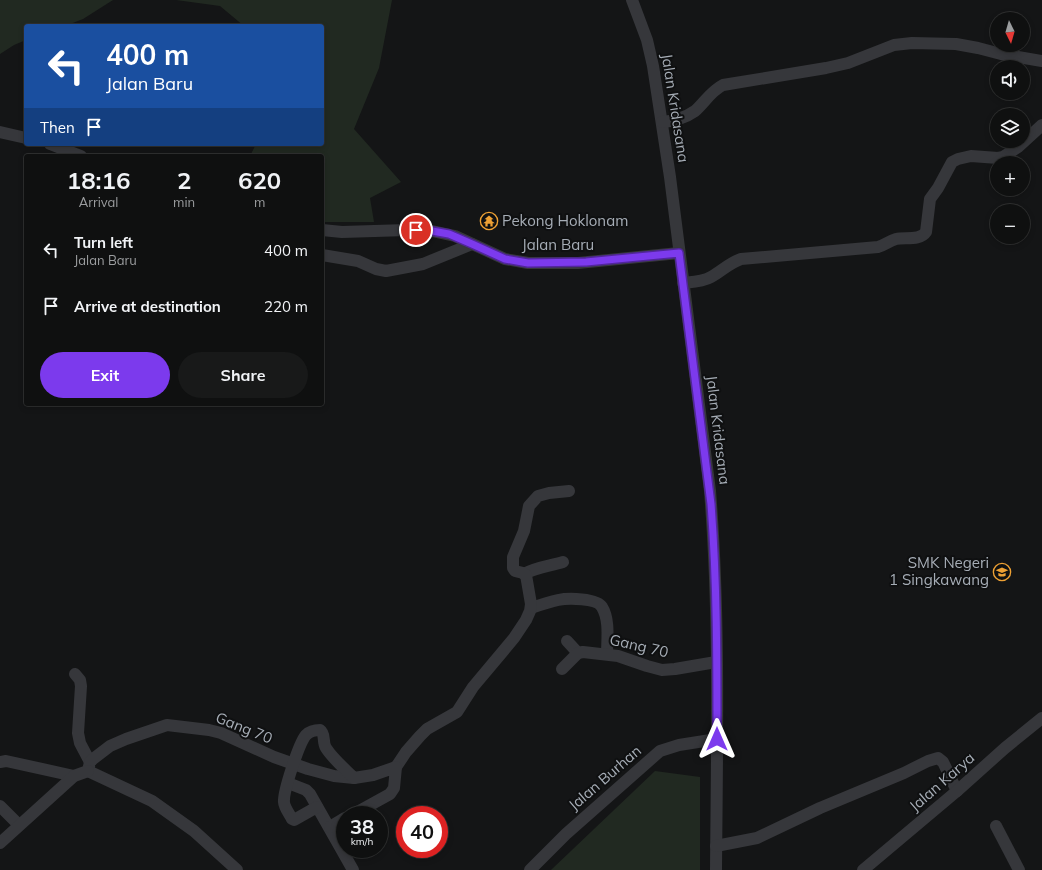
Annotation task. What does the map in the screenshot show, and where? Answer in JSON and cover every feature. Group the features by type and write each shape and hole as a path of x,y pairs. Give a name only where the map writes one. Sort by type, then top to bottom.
{"street":[{"name":"Jalan Kridasana","path":"632,0 651,54 662,122 710,490 714,538 716,662 716,870"},
{"path":"662,122 681,119 690,114 696,110 711,93 723,85 848,63 894,45 912,43 956,44 1042,61"},
{"path":"683,283 704,280 712,277 733,262 741,260 878,247 897,239 918,237 925,234 930,199 938,188 952,162 970,156 1003,157 1018,147 1042,125"},
{"path":"0,132 24,138"},
{"path":"55,146 76,154"},
{"name":"Jalan Baru","path":"324,230 342,232 407,230 432,231 455,236 505,259 532,264 589,262 679,253"},
{"path":"324,255 358,261 376,269 390,270 423,264 472,244"},
{"path":"563,562 531,570 524,574 515,571 512,563 514,554 524,531 529,506 533,500 538,496 549,493 569,491"},
{"path":"368,806 390,794 394,788 396,766 406,752 420,736 437,723 452,716 461,707 473,687 514,638 529,615 531,608 527,582 524,574"},
{"path":"531,608 559,600 577,599 598,602 605,615 608,654"},
{"path":"562,669 578,653 567,641"},
{"name":"Gang 70","path":"578,653 608,654 662,670 716,662"},
{"path":"75,674 80,680 81,686 78,728 80,743 89,767 158,805 194,831 236,870"},
{"name":"Jalan Karya","path":"863,870 1042,718"},
{"name":"Gang 70","path":"74,776 89,767 101,752 121,741 167,725 209,730 221,733 274,757 334,776 354,778 373,775 396,766"},
{"path":"317,807 297,819 292,819 284,803 293,764 307,734 313,730 320,730 324,734 325,746 354,778"},
{"name":"Jalan Burhan","path":"530,870 566,834 660,751 679,744 717,739"},
{"path":"716,846 758,838 841,799 935,759 943,762 957,791"},
{"path":"0,762 12,762 46,771 74,776"},
{"path":"0,843 74,776"},
{"path":"288,783 306,790 310,794 354,870"},
{"path":"0,806 19,825"},
{"path":"330,827 336,823"},
{"path":"996,826 1018,870"}],"shaded area":[{"path":"0,0 113,0 83,19 70,24 24,24 24,41 0,54"},
{"path":"176,0 392,0 379,68 354,129 401,182 370,198 374,222 324,222 324,154 251,154 255,146 324,146 324,24 242,24 220,6"},
{"path":"655,771 700,777 700,870 551,870"}],"place":[{"name":"Pekong Hoklonam","path":"489,221"},
{"name":"SMK Negeri 1 Singkawang","path":"1002,572"}],"route":[{"path":"416,230 449,234 505,259 528,263 544,264 586,262 679,253 710,490 713,530 717,739"}]}
